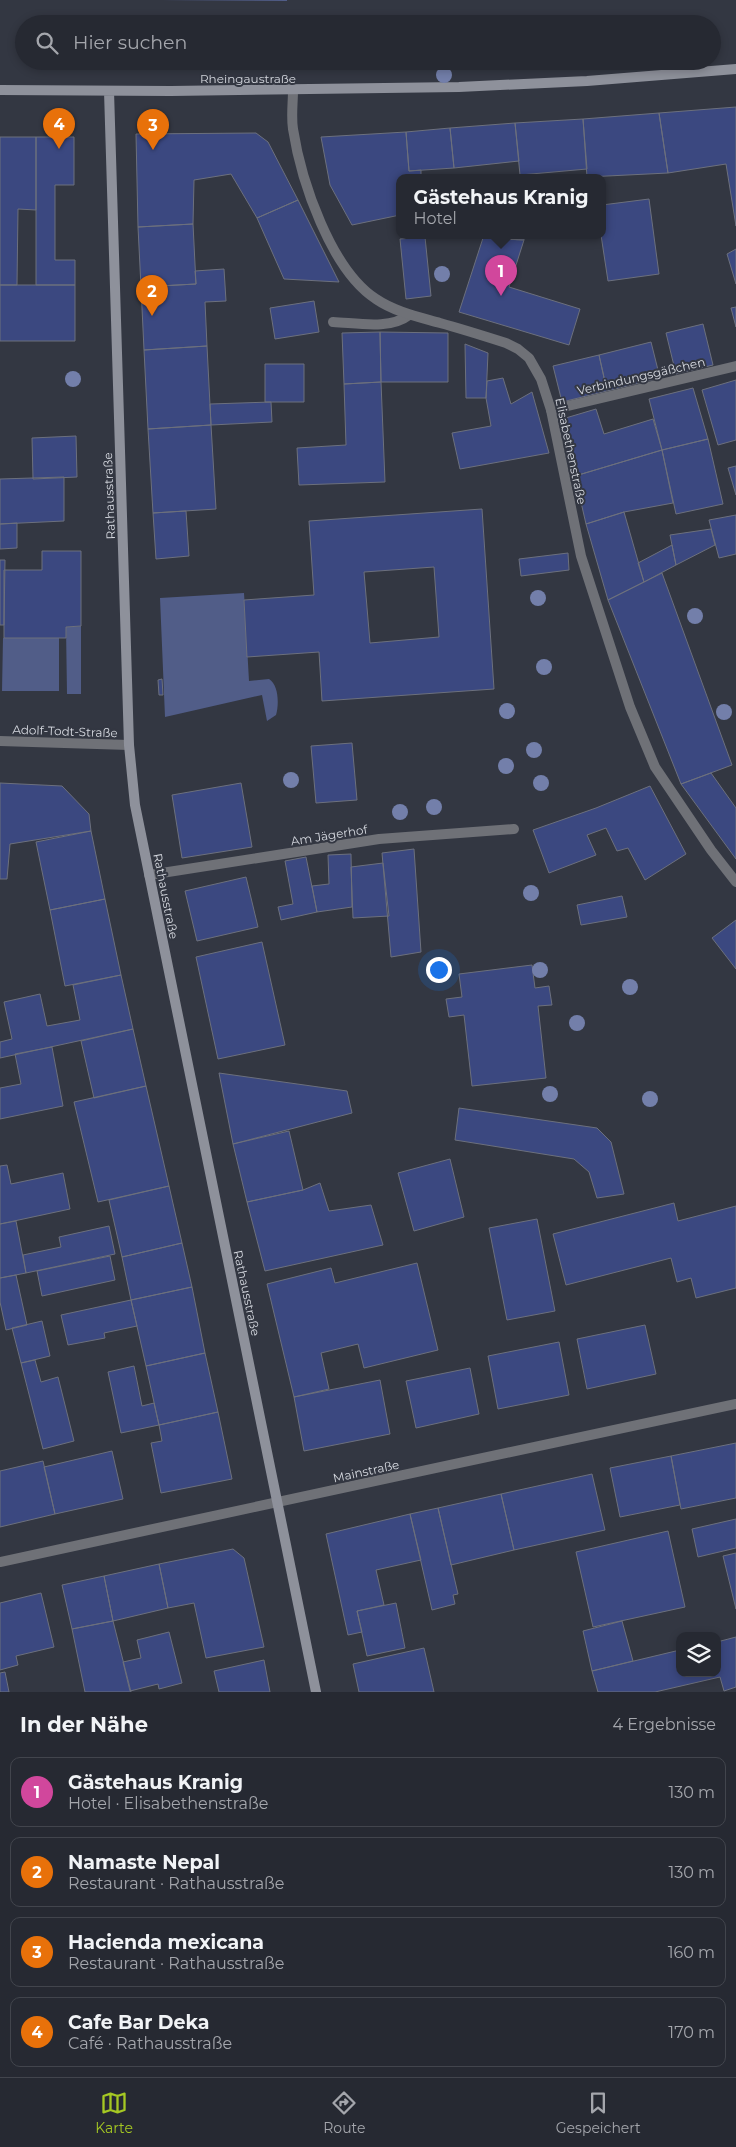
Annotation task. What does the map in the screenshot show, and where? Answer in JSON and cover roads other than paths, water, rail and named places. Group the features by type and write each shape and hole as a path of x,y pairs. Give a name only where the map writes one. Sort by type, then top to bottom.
{"street":[{"name":"Rheingaustraße","path":"0,90 293,90 521,85 736,69"},
{"name":"Elisabethenstraße","path":"293,90 293,126 296,143 314,204 339,258 357,284 378,300 409,314 491,338 518,349 529,358 541,379 551,410 581,556 630,707 655,767 711,850 736,882"},
{"name":"Rathausstraße","path":"109,91 129,745 135,805 316,1692"},
{"path":"333,322 389,324 401,321 409,314"},
{"name":"Verbindungsgäßchen","path":"551,410 736,366"},
{"name":"Adolf-Todt-Straße","path":"0,741 129,745"},
{"name":"Am Jägerhof","path":"149,875 380,840 514,829"},
{"name":"Mainstraße","path":"0,1562 736,1404"}],"place":[{"name":"Cafe Bar Deka","path":"59,149"},
{"name":"Hacienda mexicana","path":"153,150"},
{"name":"Gästehaus Kranig","path":"501,296"},
{"name":"Namaste Nepal","path":"152,316"}]}
